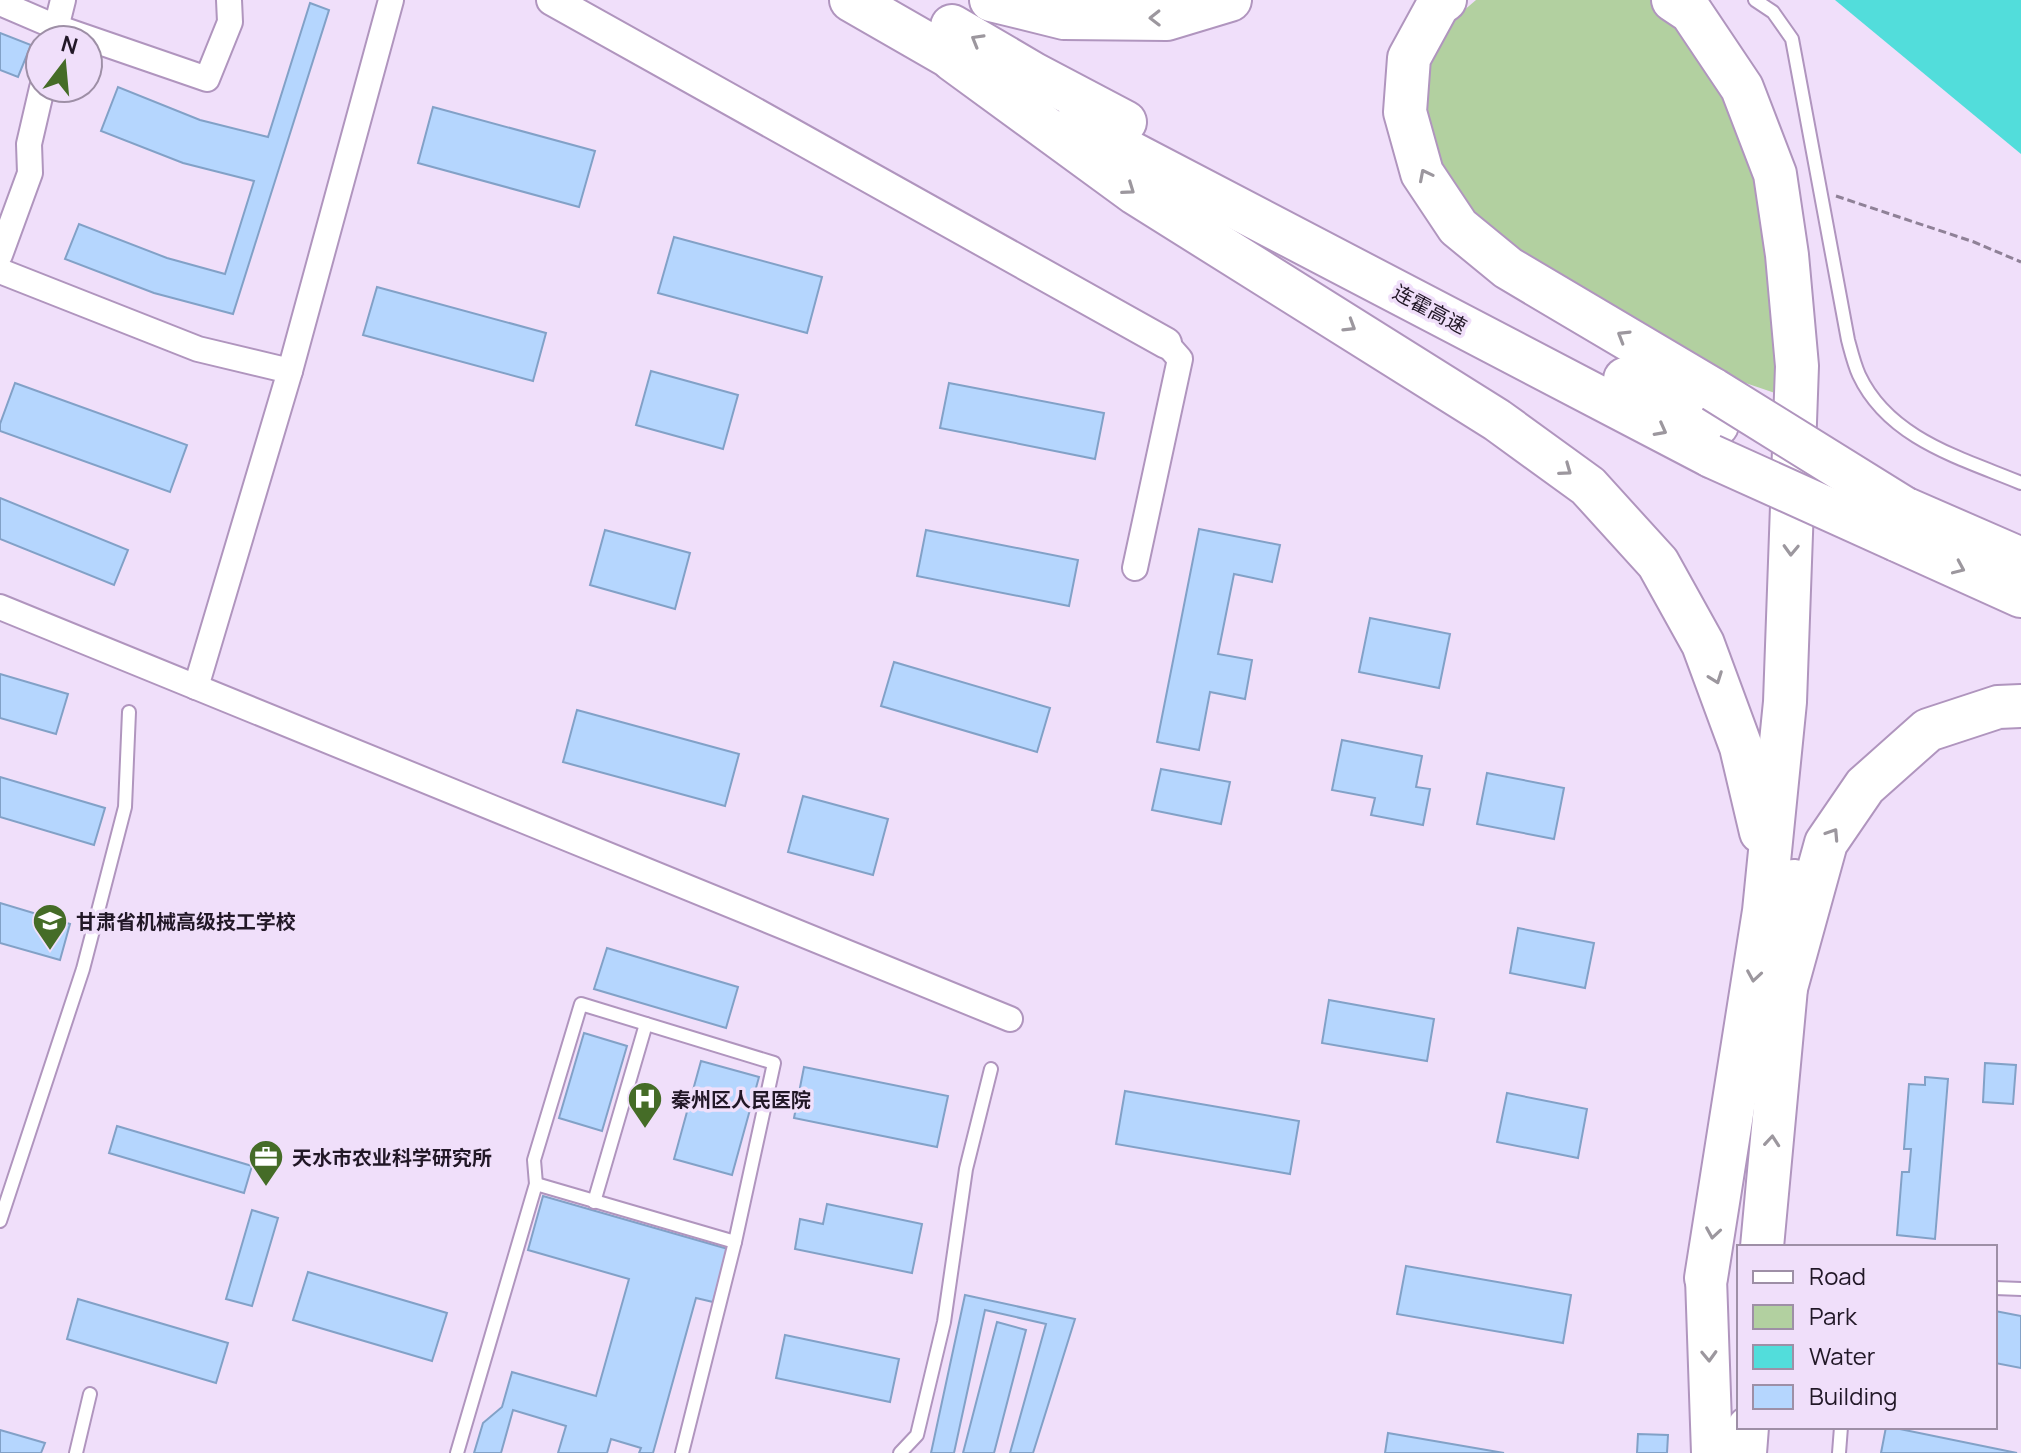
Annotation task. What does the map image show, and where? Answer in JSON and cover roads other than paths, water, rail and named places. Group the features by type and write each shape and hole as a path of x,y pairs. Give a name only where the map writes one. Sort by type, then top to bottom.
{"highway":[{"name":"连霍高速","path":"851,0 953,60 1714,424"},
{"name":"连霍高速","path":"908,0 1034,74 1398,268 1714,424 1901,524 2021,596"},
{"path":"991,0 1064,18 1167,19 1230,0"},
{"path":"1445,0 1438,5 1409,58 1405,112 1422,173 1458,227 1714,424 1901,524"},
{"path":"1673,0 1691,12 1742,88 1775,174 1797,366 1785,702 1764,911 1706,1278 1712,1453"},
{"path":"1700,0 1745,60 1789,144 1806,232 1819,358 1820,556 1762,1245"},
{"path":"953,60 1135,193 1497,420 1588,486 1658,563 1703,644 1741,747 1762,837 1764,911"},
{"name":"连霍高速","path":"1901,524 2021,559"},
{"path":"1786,988 1826,843 1865,786 1928,730 1998,707 2021,706"},
{"path":"1746,1453 1748,1429"}],"street":[{"path":"57,24 63,0"},
{"path":"104,49 207,79 230,22 229,0"},
{"path":"196,687 290,371 391,0"},
{"path":"552,0 1166,343 1180,359 1135,568"},
{"path":"0,3 37,24"},
{"path":"0,255 30,173 29,144 38,104"},
{"path":"0,271 198,349 290,371"},
{"path":"0,607 1010,1019"}],"lane":[{"path":"1755,0 1773,12 1792,39 1848,340 1859,375 1880,407 1908,432 1941,450 2021,483"},
{"path":"0,1221 83,969 125,807 129,712"},
{"path":"457,1453 536,1184 534,1160 581,1004 774,1063 735,1242 682,1453"},
{"path":"594,1202 646,1024"},
{"path":"900,1453 917,1435 944,1322 966,1169 991,1069"},
{"path":"536,1184 735,1242"},
{"path":"1997,1288 2021,1289"},
{"path":"76,1453 90,1394"},
{"path":"1839,1453 1841,1429"}],"water":[{"path":"1835,0 2021,0 2021,154"}],"place":[{"name":"甘肃省机械高级技工学校","path":"50,952"},
{"name":"秦州区人民医院","path":"645,1130"},
{"name":"天水市农业科学研究所","path":"266,1188"}]}
